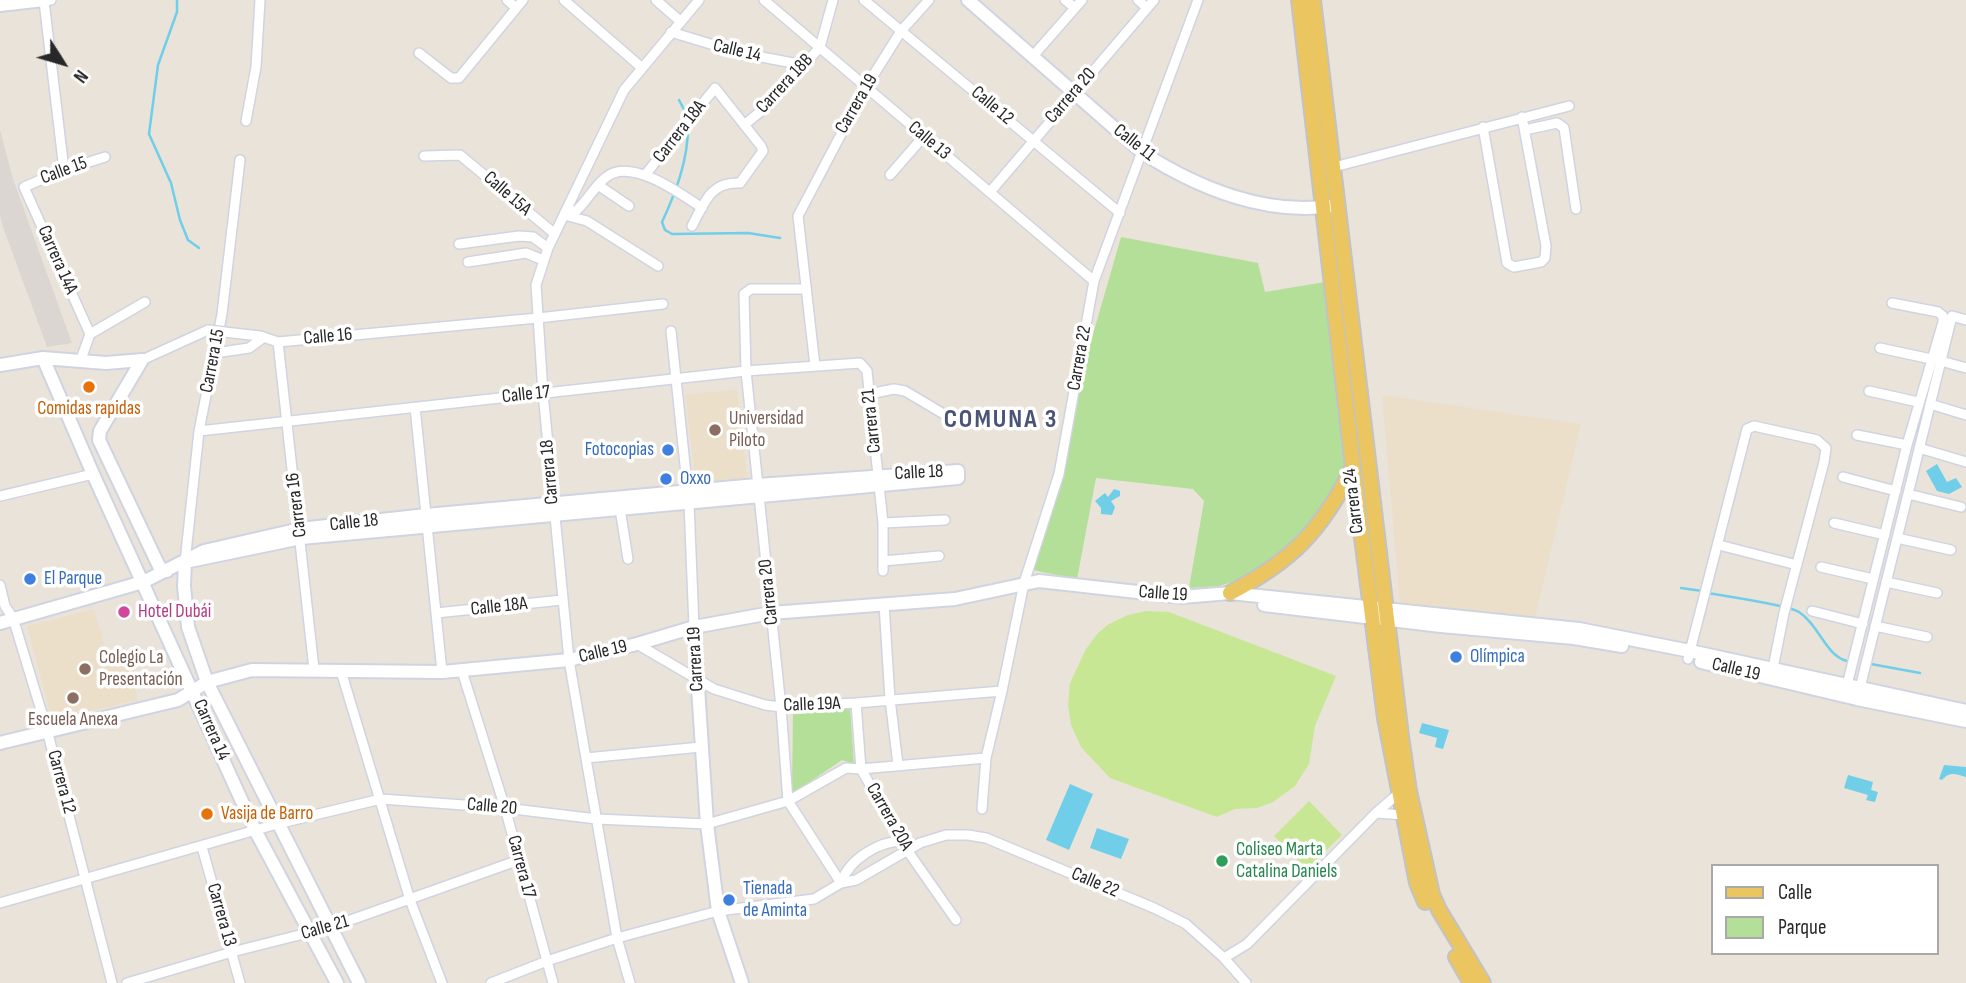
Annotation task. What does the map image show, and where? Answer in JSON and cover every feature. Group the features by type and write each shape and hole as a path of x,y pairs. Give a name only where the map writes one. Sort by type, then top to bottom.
{"main road":[{"name":"Carrera 24","path":"1299,0 1320,183 1331,207 1379,613 1385,718 1417,883 1428,909 1471,983"},
{"name":"Carrera 24","path":"1313,0 1334,167 1331,207 1353,467 1427,880 1439,910 1483,983"},
{"path":"1230,593 1262,576 1291,555 1308,538 1337,499 1353,467"}],"street":[{"path":"0,5 46,0 64,170"},
{"path":"246,121 256,67 260,0"},
{"path":"419,53 451,78 459,78 520,4 508,0"},
{"path":"564,0 641,67"},
{"path":"656,0 680,21"},
{"name":"Carrera 18","path":"630,983 617,938 569,660 543,393 536,285 542,260 617,103 641,67 699,0"},
{"name":"Calle 13","path":"764,0 1094,281"},
{"name":"Carrera 18B","path":"744,125 771,103 820,47 833,0"},
{"name":"Calle 12","path":"864,0 1120,213"},
{"name":"Carrera 19","path":"804,289 798,216 866,87 901,31 929,0"},
{"name":"Calle 11","path":"968,0 1143,153 1182,175 1250,202 1292,208 1331,207"},
{"path":"1065,0 1075,8"},
{"path":"1033,56 1082,0"},
{"path":"1138,0 1147,8"},
{"name":"Carrera 20","path":"990,192 1154,0"},
{"name":"Carrera 22","path":"982,809 986,758 1024,583 1059,474 1094,281 1198,0"},
{"name":"Calle 14","path":"671,32 740,53 804,65"},
{"name":"Carrera 18A","path":"645,176 715,88 744,125"},
{"path":"1320,183 1334,167 1569,106"},
{"path":"1483,127 1507,263 1514,267 1541,262 1547,254 1522,117"},
{"path":"1524,130 1557,123 1564,128 1576,209"},
{"path":"692,226 716,188 727,183 740,183 762,154 761,146 744,125"},
{"path":"890,174 924,136"},
{"name":"Calle 15A","path":"424,156 460,155 555,234"},
{"name":"Calle 15","path":"24,187 105,157"},
{"name":"Carrera 15","path":"185,562 199,431 228,267 240,160"},
{"path":"565,214 576,211 606,176 618,170 645,176 702,208"},
{"path":"598,186 629,206"},
{"name":"Carrera 14A","path":"24,187 90,334"},
{"path":"565,214 587,221 658,266"},
{"path":"459,244 519,236 533,237 548,248"},
{"path":"468,262 526,253 542,260"},
{"name":"Carrera 20","path":"804,289 751,289 744,294 746,371 781,707 788,801 841,883"},
{"path":"804,289 815,366"},
{"path":"80,362 90,334 145,302"},
{"path":"1852,692 1875,626 1908,494 1930,404 1943,322 1941,314 1892,303"},
{"name":"Calle 16","path":"0,365 43,358 106,363 142,360 208,330 264,337 278,342 663,304"},
{"path":"1852,692 1873,579 1918,401 1952,316 1966,320"},
{"name":"Carrera 19","path":"671,331 688,498 707,824 718,911 742,983"},
{"path":"215,352 249,348 264,337"},
{"name":"Carrera 16","path":"278,342 314,669"},
{"path":"1880,348 1966,368"},
{"name":"Carrera 14","path":"43,358 255,830 337,983"},
{"path":"142,360 100,431 99,440 156,562 160,568 167,571"},
{"name":"Calle 17","path":"199,431 746,371 854,362"},
{"name":"Carrera 21","path":"854,362 865,367 869,394 883,523 883,571"},
{"path":"869,394 894,389 905,391 947,416"},
{"path":"1869,391 1918,401"},
{"path":"1930,404 1966,415"},
{"path":"415,407 442,672"},
{"path":"1689,655 1748,427 1817,440 1825,444 1826,452 1785,609 1772,674"},
{"path":"1857,435 1907,445"},
{"path":"1919,448 1966,461"},
{"name":"Calle 18","path":"6,621 143,582 185,562 300,533 958,471 958,478 879,480"},
{"path":"0,496 93,474"},
{"path":"1843,477 1896,491"},
{"path":"1908,494 1961,507"},
{"name":"Calle 18","path":"554,510 620,509 688,498"},
{"path":"620,509 628,559"},
{"path":"883,523 945,520"},
{"path":"1833,523 1885,535"},
{"path":"1896,538 1951,550"},
{"path":"1719,545 1797,565"},
{"path":"883,561 939,556"},
{"name":"Carrera 14","path":"185,562 184,586 188,627 207,682 359,983"},
{"path":"1821,567 1873,579"},
{"name":"Calle 19","path":"0,743 178,700 207,682 252,670 442,672 569,660 694,627 771,613 955,599 1039,581 1182,597 1230,593 1308,606"},
{"path":"1886,582 1937,593"},
{"name":"Carrera 12","path":"0,585 6,621 47,730 112,983"},
{"name":"Calle 19","path":"1212,596 1379,613 1441,626 1574,638 1689,655 1966,721"},
{"name":"Calle 18A","path":"436,613 562,600"},
{"path":"884,604 890,699 898,765"},
{"path":"1812,611 1863,624"},
{"path":"1875,626 1927,637"},
{"name":"Calle 19A","path":"636,644 714,689 765,705 781,707 856,703 1002,691"},
{"path":"341,671 410,900 442,983"},
{"name":"Carrera 17","path":"462,671 505,807 552,983"},
{"name":"Calle 19","path":"1852,692 1966,711"},
{"name":"Carrera 20A","path":"856,703 861,769 907,850 956,920"},
{"path":"586,758 701,747"},
{"name":"Calle 20","path":"0,903 255,830 381,799 505,807 597,819 707,824 788,801 846,768 986,758"},
{"path":"1224,958 1247,944 1399,793"},
{"path":"1376,813 1404,816"},
{"name":"Calle 22","path":"491,983 617,938 718,911 814,899 841,883 856,880 920,843 946,835 968,835 986,838 1186,924 1224,958 1246,983"},
{"name":"Calle 22","path":"841,883 846,870 860,857 901,840 920,843"},
{"name":"Carrera 13","path":"202,847 240,983"},
{"name":"Calle 21","path":"127,983 331,927 519,860"}],"shaded area":[{"path":"0,130 13,179 72,343 47,347 3,227 0,215"},
{"name":"Universidad Piloto","path":"737,390 748,482 696,486 685,394"},
{"path":"1382,395 1581,424 1535,618 1400,604"},
{"name":"Colegio La Presentación","path":"94,609 108,657 127,653 138,700 52,720 27,626"}],"green space":[{"path":"1121,237 1258,263 1265,292 1325,282 1344,438 1345,467 1328,505 1288,551 1256,575 1219,586 1189,588 1204,501 1193,489 1096,478 1077,579 1033,570 1064,466 1077,390"},
{"path":"1147,611 1169,612 1336,676 1315,726 1309,764 1295,786 1273,802 1257,808 1235,809 1217,817 1110,778 1081,747 1071,725 1068,705 1070,683 1086,649 1109,624 1128,615"},
{"path":"850,708 854,764 842,760 792,794 793,712"},
{"path":"1309,801 1342,835 1307,869 1274,836"}],"water":[{"path":"1937,464 1947,482 1956,478 1962,487 1949,494 1937,491 1926,471"},
{"path":"1114,489 1120,491 1120,496 1111,501 1115,507 1112,515 1101,514 1101,508 1095,501 1105,493 1108,497"},
{"path":"1422,723 1449,730 1443,749 1435,747 1437,738 1419,733"},
{"path":"1944,765 1966,767 1966,777 1953,774 1939,779"},
{"path":"1848,775 1873,782 1871,790 1878,792 1875,802 1866,800 1868,795 1844,788"},
{"path":"1070,784 1093,794 1069,850 1046,840"},
{"path":"1097,828 1129,839 1121,859 1090,848"}],"waterway":[{"path":"177,0 177,12 158,65 149,134 171,183 188,240 199,248"},
{"path":"679,100 688,117"},
{"path":"688,127 680,176 662,222 665,230 672,234 748,233 780,238"},
{"path":"1681,588 1702,591"},
{"path":"1708,593 1793,609 1806,618 1833,653 1847,661"},
{"path":"1871,664 1920,673"}],"place":[{"name":"Comidas rapidas","path":"89,387"},
{"name":"Universidad Piloto","path":"715,430"},
{"name":"Fotocopias","path":"668,450"},
{"name":"Oxxo","path":"666,479"},
{"name":"El Parque","path":"30,579"},
{"name":"Hotel Dubái","path":"124,612"},
{"name":"Olímpica","path":"1456,657"},
{"name":"Colegio La Presentación","path":"85,669"},
{"name":"Escuela Anexa","path":"73,698"},
{"name":"Vasija de Barro","path":"207,814"},
{"name":"Coliseo Marta Catalina Daniels","path":"1222,861"},
{"name":"Tienada de Aminta","path":"729,900"}],"district":[{"name":"COMUNA 3","path":"1001,420"}]}
